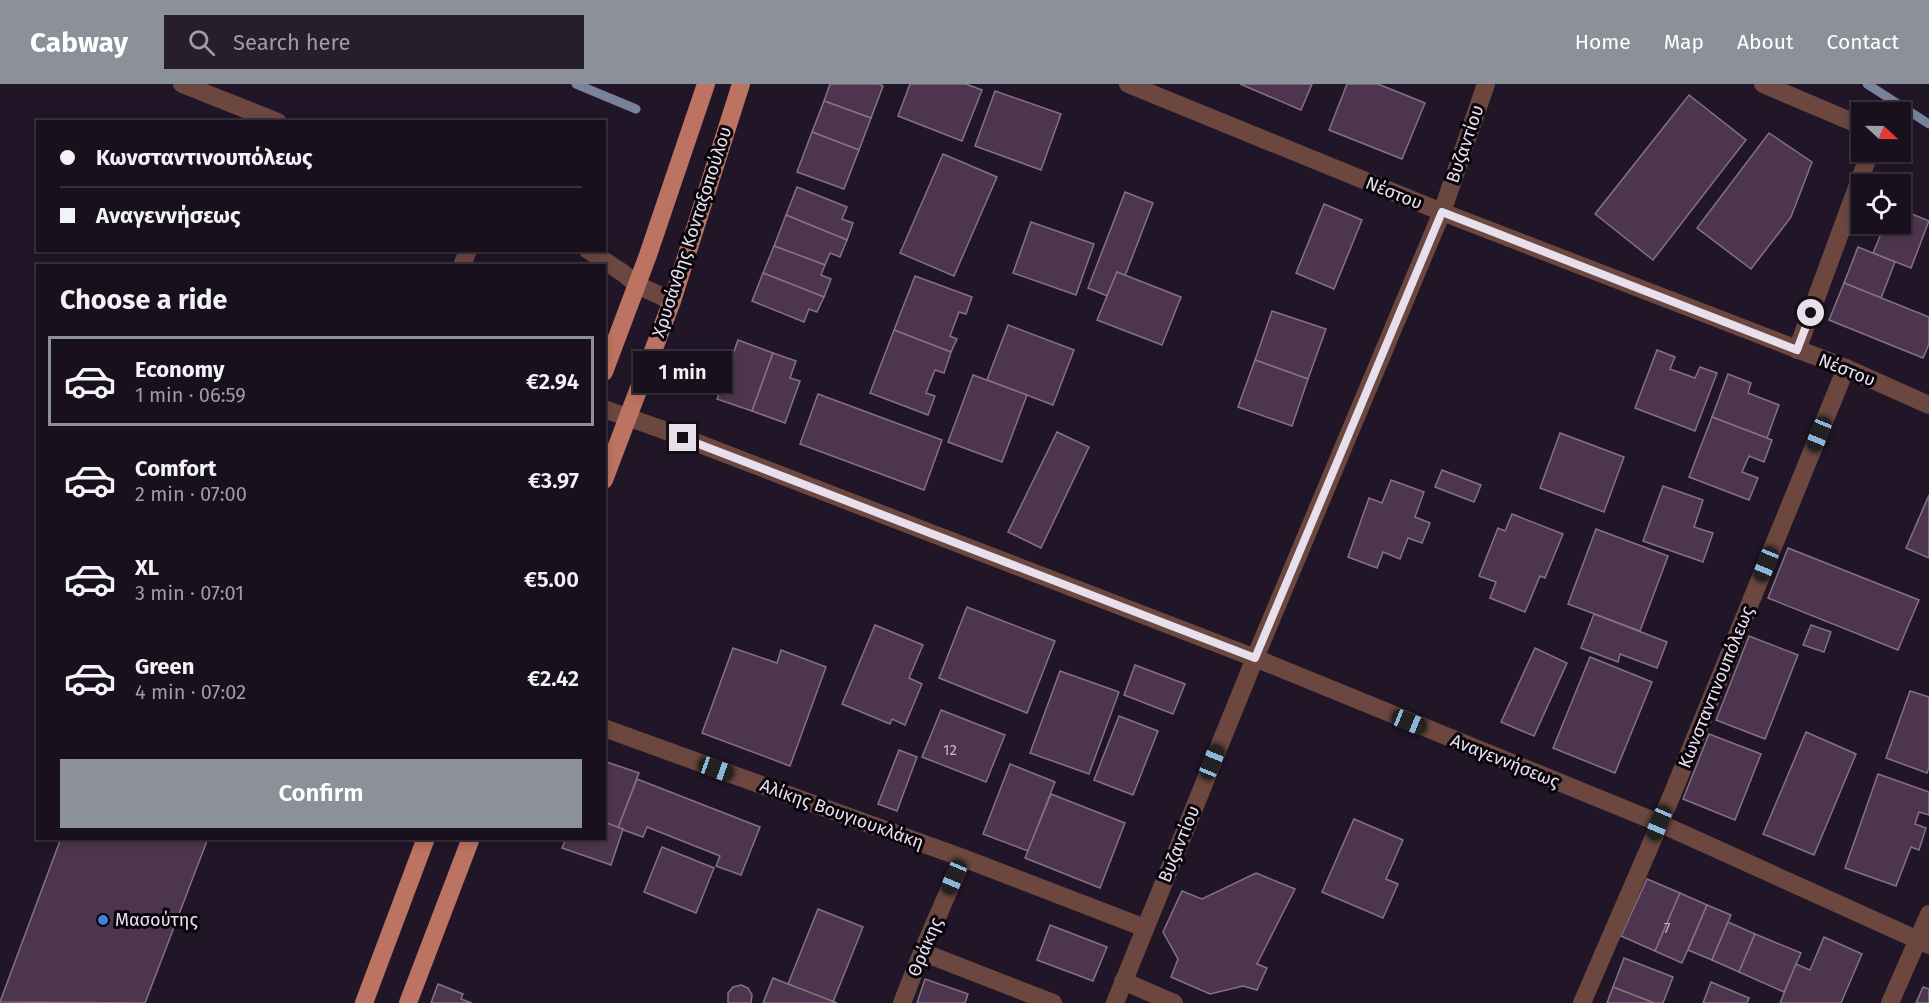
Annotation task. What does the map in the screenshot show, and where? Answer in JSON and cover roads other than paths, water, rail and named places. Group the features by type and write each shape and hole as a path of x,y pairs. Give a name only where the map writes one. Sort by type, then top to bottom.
{"main road":[{"name":"Χρυσάνθης Κονταξοπούλου","path":"606,367 637,285 706,84"},
{"name":"Χρυσάνθης Κονταξοπούλου","path":"606,475 672,301 741,84"},
{"path":"364,1003 425,840"},
{"path":"408,1003 470,840"}],"street":[{"path":"182,84 273,120"},
{"name":"Νέστου","path":"1128,84 1442,212 1846,368 1929,405"},
{"name":"Βυζαντίου","path":"1115,1003 1255,658 1442,212 1485,84"},
{"path":"1763,84 1851,121"},
{"path":"1797,350 1866,162"},
{"path":"591,252 637,285 672,301"},
{"name":"Κωνσταντινουπόλεως","path":"1582,1003 1659,823 1846,368"},
{"name":"Αναγεννήσεως","path":"606,410 1255,658 1659,823 1923,942"},
{"name":"Αλίκης Βουγιουκλάκη","path":"606,729 963,858 1145,928"},
{"name":"Θράκης","path":"902,1003 963,858"},
{"path":"1890,1003 1923,942 1929,914"},
{"path":"922,952 1053,1003"},
{"path":"1123,981 1174,1003"}],"waterway":[{"path":"576,84 636,109"},
{"path":"1867,84 1929,124"}],"place":[{"name":"Μασούτης","path":"103,920"}]}
